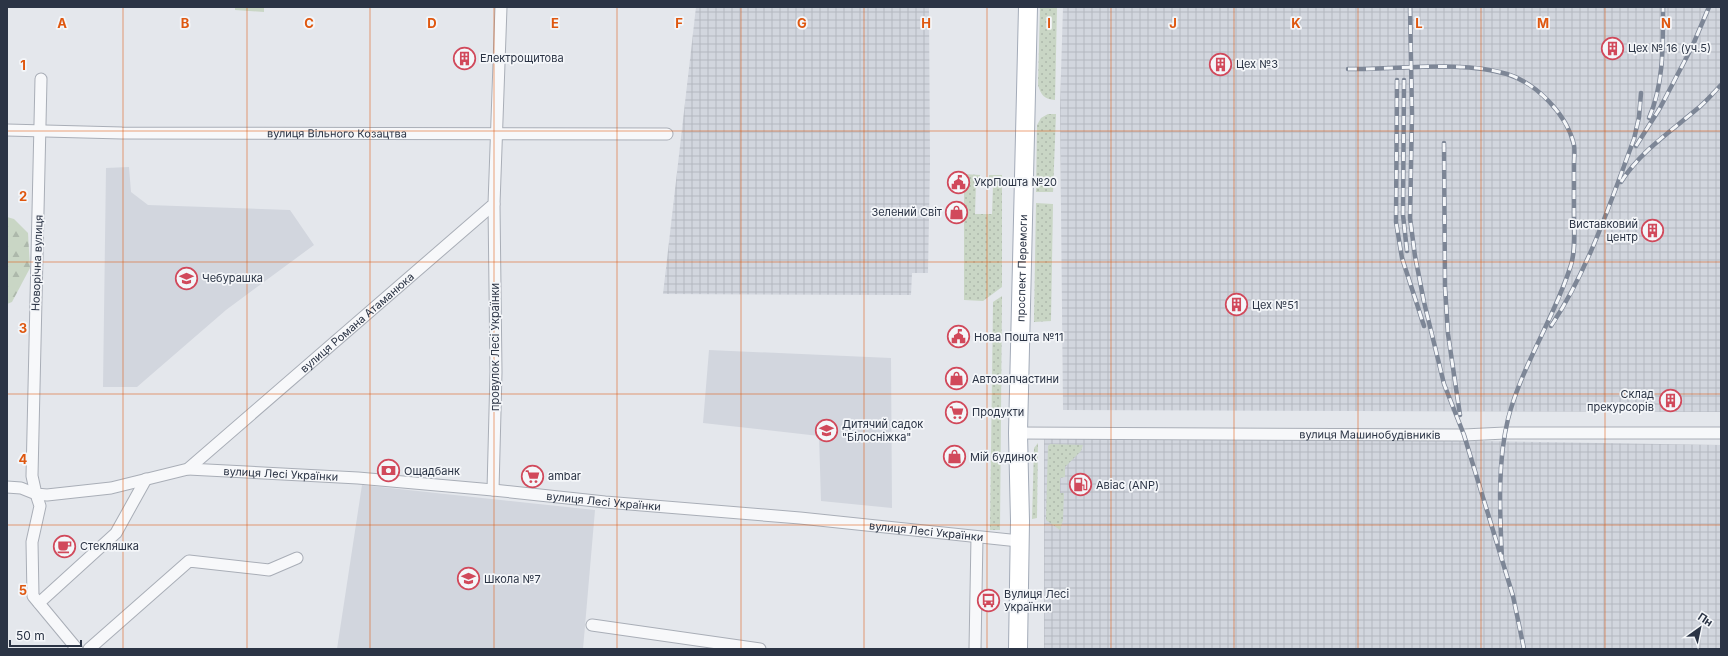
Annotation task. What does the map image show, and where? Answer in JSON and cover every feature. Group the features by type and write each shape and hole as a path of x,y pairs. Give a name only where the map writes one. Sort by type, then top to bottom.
{"main road":[{"name":"проспект Перемоги","path":"1018,649 1018,433 1028,7"}],"street":[{"path":"494,204 501,7"},
{"name":"Новорічна вулиця","path":"36,494 32,476 41,79"},
{"name":"вулиця Вільного Козацтва","path":"7,130 122,133 497,135 667,134"},
{"name":"вулиця Романа Атаманюка","path":"7,487 21,488 36,494 47,495 111,488 188,468 494,204"},
{"name":"провулок Лесі Українки","path":"493,490 496,372 494,204"},
{"name":"вулиця Машинобудівників","path":"1018,433 1464,435 1505,433 1721,432"},
{"name":"вулиця Лесі Українки","path":"188,468 358,478 605,502 800,518 1019,541"},
{"path":"36,600 116,534 146,479"},
{"path":"36,494 40,506 32,542 36,600 77,649"},
{"path":"975,649 977,537"},
{"path":"89,649 189,561 269,570 297,558"},
{"path":"592,625 760,649"}],"shaded area":[{"path":"696,7 929,7 930,163 928,273 912,273 911,295 663,294"},
{"path":"1063,7 1721,7 1721,412 1063,410 1060,107"},
{"name":"Чебурашка","path":"129,167 131,192 148,205 290,210 314,245 226,310 137,387 103,387 106,168"},
{"name":"Дитячий садок \"Білосніжка\"","path":"709,350 891,358 892,508 821,501 819,436 703,423"},
{"path":"1044,434 1721,445 1721,649 1044,649"},
{"name":"Школа №7","path":"362,485 595,510 583,649 337,649"}],"green space":[{"path":"235,7 264,7 264,12 235,10"},
{"path":"1040,7 1057,7 1055,100 1048,99 1044,96 1038,85"},
{"path":"1048,114 1056,114 1053,192 1036,192 1037,125 1041,118"},
{"path":"964,174 980,175 980,184 976,184 975,214 992,214 993,185 989,184 989,175 1002,175 1002,287 983,301 964,300"},
{"path":"1036,203 1053,204 1051,321 1034,322"},
{"path":"7,217 14,219 28,233 30,268 12,302 7,304"},
{"path":"1002,296 1000,530 990,530 993,302"},
{"path":"1038,443 1037,518 1032,519 1034,448"},
{"path":"1050,444 1083,445 1081,451 1065,467 1065,477 1060,478 1060,493 1064,493 1063,520 1060,530 1046,520 1048,446"}],"railway":[{"path":"1410,7 1412,114 1410,218 1415,256 1424,302 1444,384 1464,435 1513,596 1524,649"},
{"path":"1649,118 1658,91 1662,64 1663,7"},
{"path":"1636,146 1660,108 1692,47 1709,7"},
{"path":"1348,69 1470,67 1507,74 1518,78 1529,85 1549,101 1565,122 1574,145 1573,258 1556,304 1521,380 1508,419 1502,454 1500,489 1502,560"},
{"path":"1397,80 1396,222 1402,258 1424,326"},
{"path":"1404,80 1403,215 1407,251"},
{"path":"1621,182 1647,151 1700,106 1721,85"},
{"path":"1551,326 1577,282 1598,235 1634,139 1639,117 1641,93"},
{"path":"1444,143 1445,287 1448,334 1460,415"}],"place":[{"name":"Цех № 16 (уч.5)","path":"1612,48"},
{"name":"Електрощитова","path":"464,58"},
{"name":"Цех №3","path":"1221,64"},
{"name":"УкрПошта №20","path":"958,182"},
{"name":"Зелений Світ","path":"957,212"},
{"name":"Виставковий центр","path":"1653,230"},
{"name":"Чебурашка","path":"187,278"},
{"name":"Цех №51","path":"1237,305"},
{"name":"Нова Пошта №11","path":"958,337"},
{"name":"Автозапчастини","path":"957,379"},
{"name":"Склад прекурсорів","path":"1670,400"},
{"name":"Продукти","path":"956,412"},
{"name":"Дитячий садок \"Білосніжка\"","path":"826,430"},
{"name":"Мій будинок","path":"955,457"},
{"name":"Ощадбанк","path":"389,471"},
{"name":"ambar","path":"533,476"},
{"name":"Авіас (ANP)","path":"1080,485"},
{"name":"Стекляшка","path":"64,546"},
{"name":"Школа №7","path":"468,579"},
{"name":"Вулиця Лесі Українки","path":"989,600"}]}
